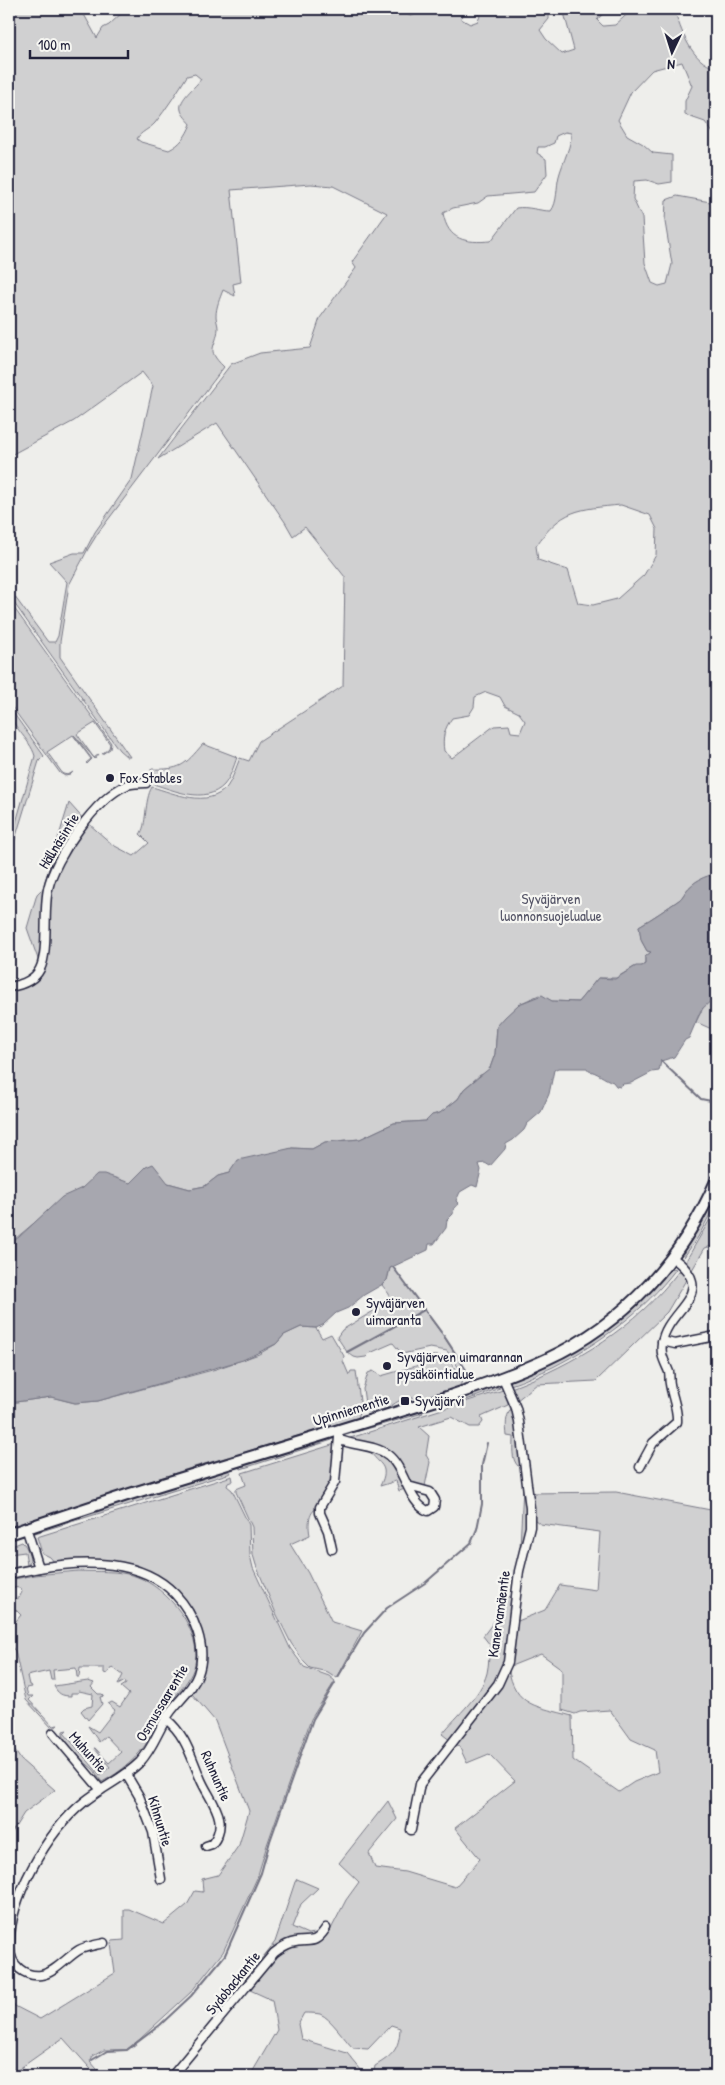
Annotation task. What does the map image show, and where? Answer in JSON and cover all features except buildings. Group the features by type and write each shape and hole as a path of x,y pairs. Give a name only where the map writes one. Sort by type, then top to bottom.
{"main road":[{"name":"Upinniementie","path":"9,1534 339,1435 502,1378 549,1358 601,1327 636,1299 673,1258 701,1214 716,1181"}],"street":[{"name":"Hällnäsintie","path":"9,987 23,984 32,979 39,971 45,950 44,917 52,874 75,836 96,808 105,800 127,786 136,783 146,783"},
{"path":"640,1468 653,1443 673,1428 678,1416 669,1373 661,1352 662,1341 665,1331 688,1300 692,1286 686,1268 673,1258"},
{"path":"662,1341 675,1344 716,1336"},
{"name":"Kanervamäentie","path":"411,1830 420,1784 498,1684 508,1662 519,1571 530,1527 530,1508 516,1408 502,1378"},
{"path":"339,1435 352,1445 372,1448 388,1454 408,1486"},
{"path":"332,1549 328,1531 320,1514 320,1507 335,1482 339,1435"},
{"path":"26,1528 39,1568"},
{"name":"Osmussaarentie","path":"9,1574 39,1568 70,1565 132,1568 156,1579 181,1601 196,1629 200,1646 200,1667 192,1685 166,1720 150,1750 126,1774 84,1802 56,1830 43,1848 18,1901 11,1928 10,1954 14,1964 26,1972 43,1974 81,1948 104,1943"},
{"name":"Ruhnuntie","path":"166,1720 179,1731 187,1744 202,1783 217,1810 219,1824 217,1836 212,1844 206,1846"},
{"name":"Muhuntie","path":"53,1734 101,1790"},
{"name":"Kihnuntie","path":"126,1774 139,1796 152,1832 161,1879"},
{"name":"Sydobackantie","path":"172,2076 274,1953 291,1943 313,1942 321,1936 326,1928"}],"green space":[{"name":"Syväjärven luonnonsuojelualue","path":"13,9 81,9 97,38 103,28 109,25 126,9 399,9 401,12 411,16 416,14 417,9 463,9 461,19 470,24 478,21 480,16 472,9 549,9 549,19 540,30 546,39 562,54 574,50 563,9 607,9 597,20 603,26 615,25 633,9 674,9 688,44 707,65 716,68 716,137 705,122 685,115 685,101 692,86 682,62 652,70 631,92 618,120 627,135 643,144 653,153 672,155 672,182 659,184 647,180 634,181 633,199 642,218 645,263 652,283 659,286 667,284 672,264 665,222 666,200 677,196 716,203 716,573 713,587 716,588 716,874 696,882 679,900 639,926 642,942 647,951 651,952 645,957 645,964 640,967 634,967 616,978 598,978 578,1002 552,1001 539,995 519,1004 497,1026 495,1054 490,1068 464,1089 458,1099 440,1113 432,1115 426,1121 394,1123 360,1139 325,1142 312,1149 292,1148 235,1166 229,1173 218,1176 205,1186 190,1189 168,1183 135,1181 83,1188 58,1203 9,1244 9,990 26,986 36,979 53,880 61,861 88,823 113,845 134,856 149,843 140,834 144,826 149,792 152,787 191,798 210,797 219,794 229,784 240,758 249,761 259,741 343,686 345,577 305,527 293,536 217,423 158,459 231,364 260,353 310,348 320,318 356,268 352,262 387,213 333,186 311,184 231,190 241,282 233,284 235,296 223,290 218,303 216,318 218,328 213,352 214,356 224,367 98,533 69,585 60,642 60,657 130,757 127,757 119,750 9,596 9,589 48,642 55,642 58,636 67,582 49,562 74,553 84,553 95,532 132,479 153,386 142,372 74,421 9,456 9,12","holes":["195,74 201,79 182,102 181,110 191,124 185,136 177,145 169,150 141,142 137,139 138,137 155,123 187,76","565,132 571,133 569,147 559,176 555,203 551,211 516,208 491,241 466,240 454,235 445,222 443,213 453,208 478,203 488,196 534,192 547,174 546,159 537,153 538,147 545,147 554,143 556,136","621,505 650,515 657,529 656,555 644,575 617,599 593,605 578,603 568,570 538,560 536,546 545,534 563,518 572,513","486,692 500,697 505,706 519,713 525,721 520,733 511,732 509,725 494,726 452,758 444,751 445,730 452,718 469,715 474,707 475,697"]},
{"path":"9,601 111,743 110,749 102,754 109,748 110,744 95,723 77,734 93,757 74,735 92,759 87,764 91,759 73,735 47,752 63,774 68,775 73,772 70,775 65,776 60,773 9,703"},
{"path":"9,707 44,756 39,761 9,859 9,847 35,756 29,743 12,720"},
{"path":"203,744 237,757 224,785 216,791 199,795 180,792 153,784 151,769 169,769 181,765"},
{"path":"69,803 85,821 51,873 42,960 30,979 9,985 9,982 22,979 30,974 39,962 27,928 37,894 43,888"},
{"path":"716,996 716,1031 696,1022 705,1004"},
{"path":"716,1193 714,1207 698,1237 684,1257 684,1251"},
{"path":"716,1209 716,1245 705,1248 692,1270 687,1264 687,1259"},
{"path":"393,1267 474,1382 466,1378 447,1351 430,1348 402,1354 393,1343 370,1353 366,1357 354,1357 347,1352 337,1337 342,1330 390,1301 389,1294 382,1285 387,1280 390,1268"},
{"path":"673,1268 676,1269 650,1299 604,1337 553,1367 510,1385 510,1380 560,1358 607,1330 636,1307"},
{"path":"679,1271 684,1273 686,1280 667,1312 596,1381 537,1384 516,1401 511,1388 558,1367 603,1341 644,1309"},
{"path":"301,1327 316,1328 322,1338 331,1334 344,1356 343,1361 349,1375 351,1371 356,1371 361,1409 358,1418 191,1468 9,1528 9,1403 51,1397 75,1403 98,1401 216,1369 259,1354 276,1344 284,1335"},
{"path":"432,1356 443,1357 450,1362 462,1380 460,1387 423,1398 404,1399 379,1412 370,1413 366,1411 363,1389 368,1373 373,1371 381,1376 433,1361"},
{"path":"494,1386 500,1388 455,1404 454,1401"},
{"path":"503,1390 509,1398 508,1405 481,1417 483,1422 479,1427 470,1427 451,1417 419,1427 429,1436 426,1455 430,1462 425,1486 411,1483 391,1454 347,1439"},
{"path":"511,1409 514,1411 521,1465 518,1466 513,1456 513,1437 507,1436 507,1418"},
{"path":"421,1410 423,1413 345,1435 348,1432"},
{"path":"331,1438 332,1440 241,1469 240,1467 241,1465"},
{"path":"335,1444 336,1477 320,1507 313,1511 311,1515 309,1523 310,1535 290,1544 308,1573 332,1622 362,1631 337,1678 328,1672 310,1668 291,1643 256,1565 253,1555 252,1527 236,1492 236,1489 246,1485 242,1473"},
{"path":"370,1451 384,1457 393,1465 405,1489 399,1491 396,1481 380,1486 384,1469"},
{"path":"229,1470 231,1473 35,1533 41,1528"},
{"path":"232,1476 233,1481 228,1483 227,1486 232,1490 249,1525 250,1555 253,1568 290,1648 304,1667 329,1676 335,1681 311,1719 257,1878 223,1952 191,1992 126,2050 104,2050 93,2056 90,2061 103,2076 97,2076 63,2038 9,2076 9,2003 40,2019 115,1973 111,1944 112,1941 124,1940 124,1909 129,1909 164,1924 187,1905 195,1891 203,1892 202,1879 218,1875 239,1845 249,1811 215,1721 192,1694 199,1681 204,1662 193,1613 180,1594 165,1581 150,1572 55,1563 50,1557 42,1553 37,1537"},
{"path":"523,1487 527,1494 529,1514 526,1538 519,1567"},
{"path":"616,1492 716,1511 716,2076 373,2076 375,2066 394,2051 398,2042 400,2028 391,2025 368,2049 353,2048 324,2016 304,2013 298,2024 301,2039 347,2053 366,2076 250,2076 277,2030 272,2000 250,1990 275,1957 171,2076 164,2076 181,2060 275,1942 297,1879 318,1888 301,1904 292,1927 308,1934 330,1931 346,1900 359,1882 339,1863 388,1801 397,1819 369,1853 375,1868 405,1872 455,1887 480,1859 455,1828 515,1781 489,1754 467,1763 459,1746 454,1743 508,1667 511,1680 522,1698 539,1707 572,1716 573,1760 619,1792 634,1782 658,1772 655,1750 631,1739 610,1710 575,1714 562,1710 562,1669 541,1654 511,1666 510,1652 513,1623 545,1610 560,1585 596,1590 600,1532 540,1524 534,1519 530,1493"},
{"path":"22,1542 29,1553 30,1560 26,1567 16,1570 16,1567 27,1565 25,1552 9,1554 9,1547"},
{"path":"78,1571 128,1574 147,1582 159,1590 171,1600 189,1626 196,1654 191,1674 164,1712 145,1746 128,1764 102,1782 93,1769 79,1757 66,1741 63,1731 67,1730 64,1733 100,1775 110,1767 94,1748 109,1763 121,1752 106,1736 99,1742 88,1726 98,1732 115,1710 108,1704 112,1702 120,1707 129,1694 121,1687 126,1684 125,1681 118,1685 123,1675 112,1667 107,1674 104,1673 104,1668 80,1668 79,1677 77,1677 76,1668 53,1670 54,1680 51,1680 49,1671 27,1676 29,1685 32,1687 26,1688 28,1696 33,1696 29,1700 53,1726 58,1725 53,1729 26,1700 15,1651 9,1644 9,1622 16,1621 21,1615 16,1610 9,1608 9,1599 19,1598 22,1592 20,1588 9,1587 9,1580 35,1575"},
{"path":"508,1596 514,1599 506,1660 497,1683 451,1741 442,1734 480,1690 488,1670 490,1645 483,1636 495,1620"},
{"path":"88,1681 94,1683 91,1687 98,1694 104,1696 100,1697 102,1704 88,1720 81,1711 92,1706 93,1694 79,1691 78,1693 71,1693 71,1696 65,1696 59,1693 54,1686"},
{"path":"9,1742 21,1760 55,1790 24,1813 9,1837"}],"shaded area":[{"path":"716,874 716,996 701,1010 689,1038 685,1040 674,1057 661,1061 659,1071 652,1072 620,1087 589,1071 587,1068 558,1068 554,1070 549,1094 541,1112 527,1124 524,1130 506,1144 505,1149 490,1166 485,1163 479,1164 481,1170 477,1187 472,1185 460,1192 456,1201 459,1204 454,1208 453,1214 447,1220 446,1228 434,1244 429,1244 428,1250 390,1268 387,1280 383,1284 364,1295 348,1308 336,1313 323,1325 316,1328 301,1327 284,1335 276,1344 243,1360 98,1401 75,1403 51,1397 9,1403 9,1244 62,1197 82,1188 97,1174 104,1174 130,1183 146,1167 153,1164 168,1183 190,1189 205,1186 218,1176 229,1173 238,1160 292,1148 312,1149 325,1142 360,1139 394,1123 426,1121 432,1115 440,1113 458,1099 464,1089 490,1068 495,1054 497,1026 519,1004 542,995 552,1001 578,1002 598,978 615,979 636,966 642,966 645,964 645,957 651,952 647,951 641,940 639,926 680,899 689,887 696,882"}],"waterway":[{"path":"661,1061 701,1099 716,1102"},
{"path":"393,1267 441,1332"},
{"path":"347,1352 424,1310"},
{"path":"444,1336 474,1382"},
{"path":"338,1677 364,1633 387,1608 425,1583 471,1543 477,1529 482,1504 482,1465 487,1443"},
{"path":"92,2060 107,2051 127,2050 160,2025 191,1996 225,1955 261,1873 270,1841 313,1719 335,1683"}],"place":[{"name":"Fox Stables","path":"110,778"},
{"name":"Syväjärven uimaranta","path":"356,1312"},
{"name":"Syväjärven uimarannan pysäköintialue","path":"387,1366"},
{"name":"Syväjärvi","path":"405,1401"}]}
